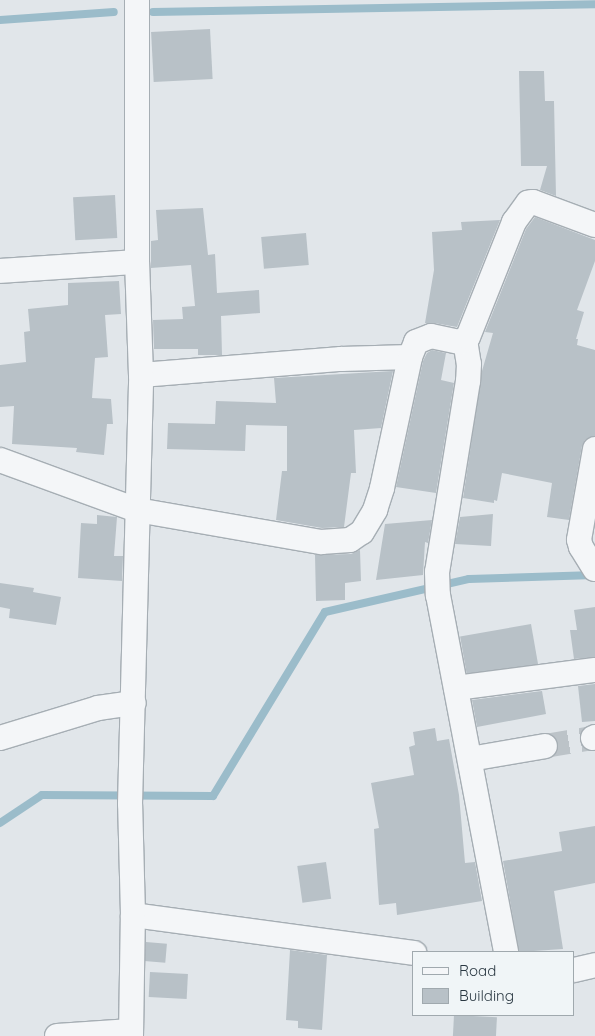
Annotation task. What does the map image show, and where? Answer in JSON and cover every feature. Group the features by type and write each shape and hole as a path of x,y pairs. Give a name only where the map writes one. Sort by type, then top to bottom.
{"street":[{"path":"57,1036 131,1034 134,914 130,804 141,375 137,262 137,0"},
{"path":"506,951 438,595 437,572 468,380 465,340 489,289 514,222 528,203 533,202 595,225"},
{"path":"0,270 137,262"},
{"path":"0,460 137,510 321,542 350,540 362,532 375,510 382,488 413,346 424,336 457,342 465,340"},
{"path":"141,375 340,359 410,357"},
{"path":"595,449 579,540 595,569"},
{"path":"456,688 595,670"},
{"path":"0,738 98,708 134,703"},
{"path":"470,759 545,746"},
{"path":"134,914 412,953"},
{"path":"575,970 595,966"}],"building":[{"path":"210,29 213,79 154,82 151,32"},
{"path":"519,71 544,71 545,101 554,101 556,196 540,190 547,166 521,166"},
{"path":"115,195 117,238 75,240 73,197"},
{"path":"203,208 208,255 215,254 217,293 259,290 260,313 221,316 222,355 198,355 198,349 154,349 153,320 183,319 182,307 195,306 191,265 151,268 151,241 158,240 156,210"},
{"path":"535,217 595,240 595,261 577,310 584,312 576,339 578,339 577,345 595,350 595,436 585,440 582,446 569,520 547,517 552,483 502,473 497,501 494,500 494,503 463,498 482,371 493,333 485,332 526,229"},
{"path":"500,220 457,327 425,323 434,270 432,232 462,230 461,222"},
{"path":"306,233 309,265 264,269 261,237"},
{"path":"119,281 121,314 105,315 108,357 95,358 92,398 111,399 113,424 107,424 104,455 76,452 77,448 12,444 14,406 0,407 0,365 26,362 24,332 30,331 28,309 68,305 68,283"},
{"path":"432,350 446,353 441,380 454,383 436,493 396,487 423,361 427,353"},
{"path":"393,371 381,428 354,430 356,473 351,473 344,527 322,528 276,520 282,471 287,471 287,426 246,425 245,451 167,449 168,423 215,424 216,401 276,403 274,378"},
{"path":"493,514 491,546 455,544 460,517"},
{"path":"97,515 117,517 114,556 123,556 122,581 78,578 81,523 97,524"},
{"path":"432,520 428,543 425,542 423,575 376,580 385,524"},
{"path":"360,550 361,581 345,583 345,600 316,601 315,555 351,554"},
{"path":"0,583 34,588 33,592 61,597 56,625 9,618 10,609 0,607"},
{"path":"595,607 595,657 574,659 570,630 577,630 574,610"},
{"path":"531,624 538,664 467,677 460,637"},
{"path":"595,684 595,721 582,722 578,686"},
{"path":"542,691 546,714 477,727 472,700"},
{"path":"435,728 437,741 449,739 459,795 465,863 475,862 482,901 397,915 396,903 379,905 374,829 379,828 371,783 414,775 409,747 415,745 413,732"},
{"path":"595,826 595,883 554,891 563,949 519,951 503,861 562,851 559,832"},
{"path":"326,862 331,899 302,903 297,866"},
{"path":"146,942 167,944 165,963 144,961"},
{"path":"290,950 327,955 322,1030 298,1028 298,1021 286,1020"},
{"path":"150,972 188,974 187,999 149,997"},
{"path":"454,1016 497,1017 496,1036 453,1036"}],"waterway":[{"path":"153,12 595,4"},
{"path":"0,20 114,12"},
{"path":"0,823 42,795 213,796 325,612 469,579 595,575"}],"tunnel":[{"path":"545,746 593,738"}]}
